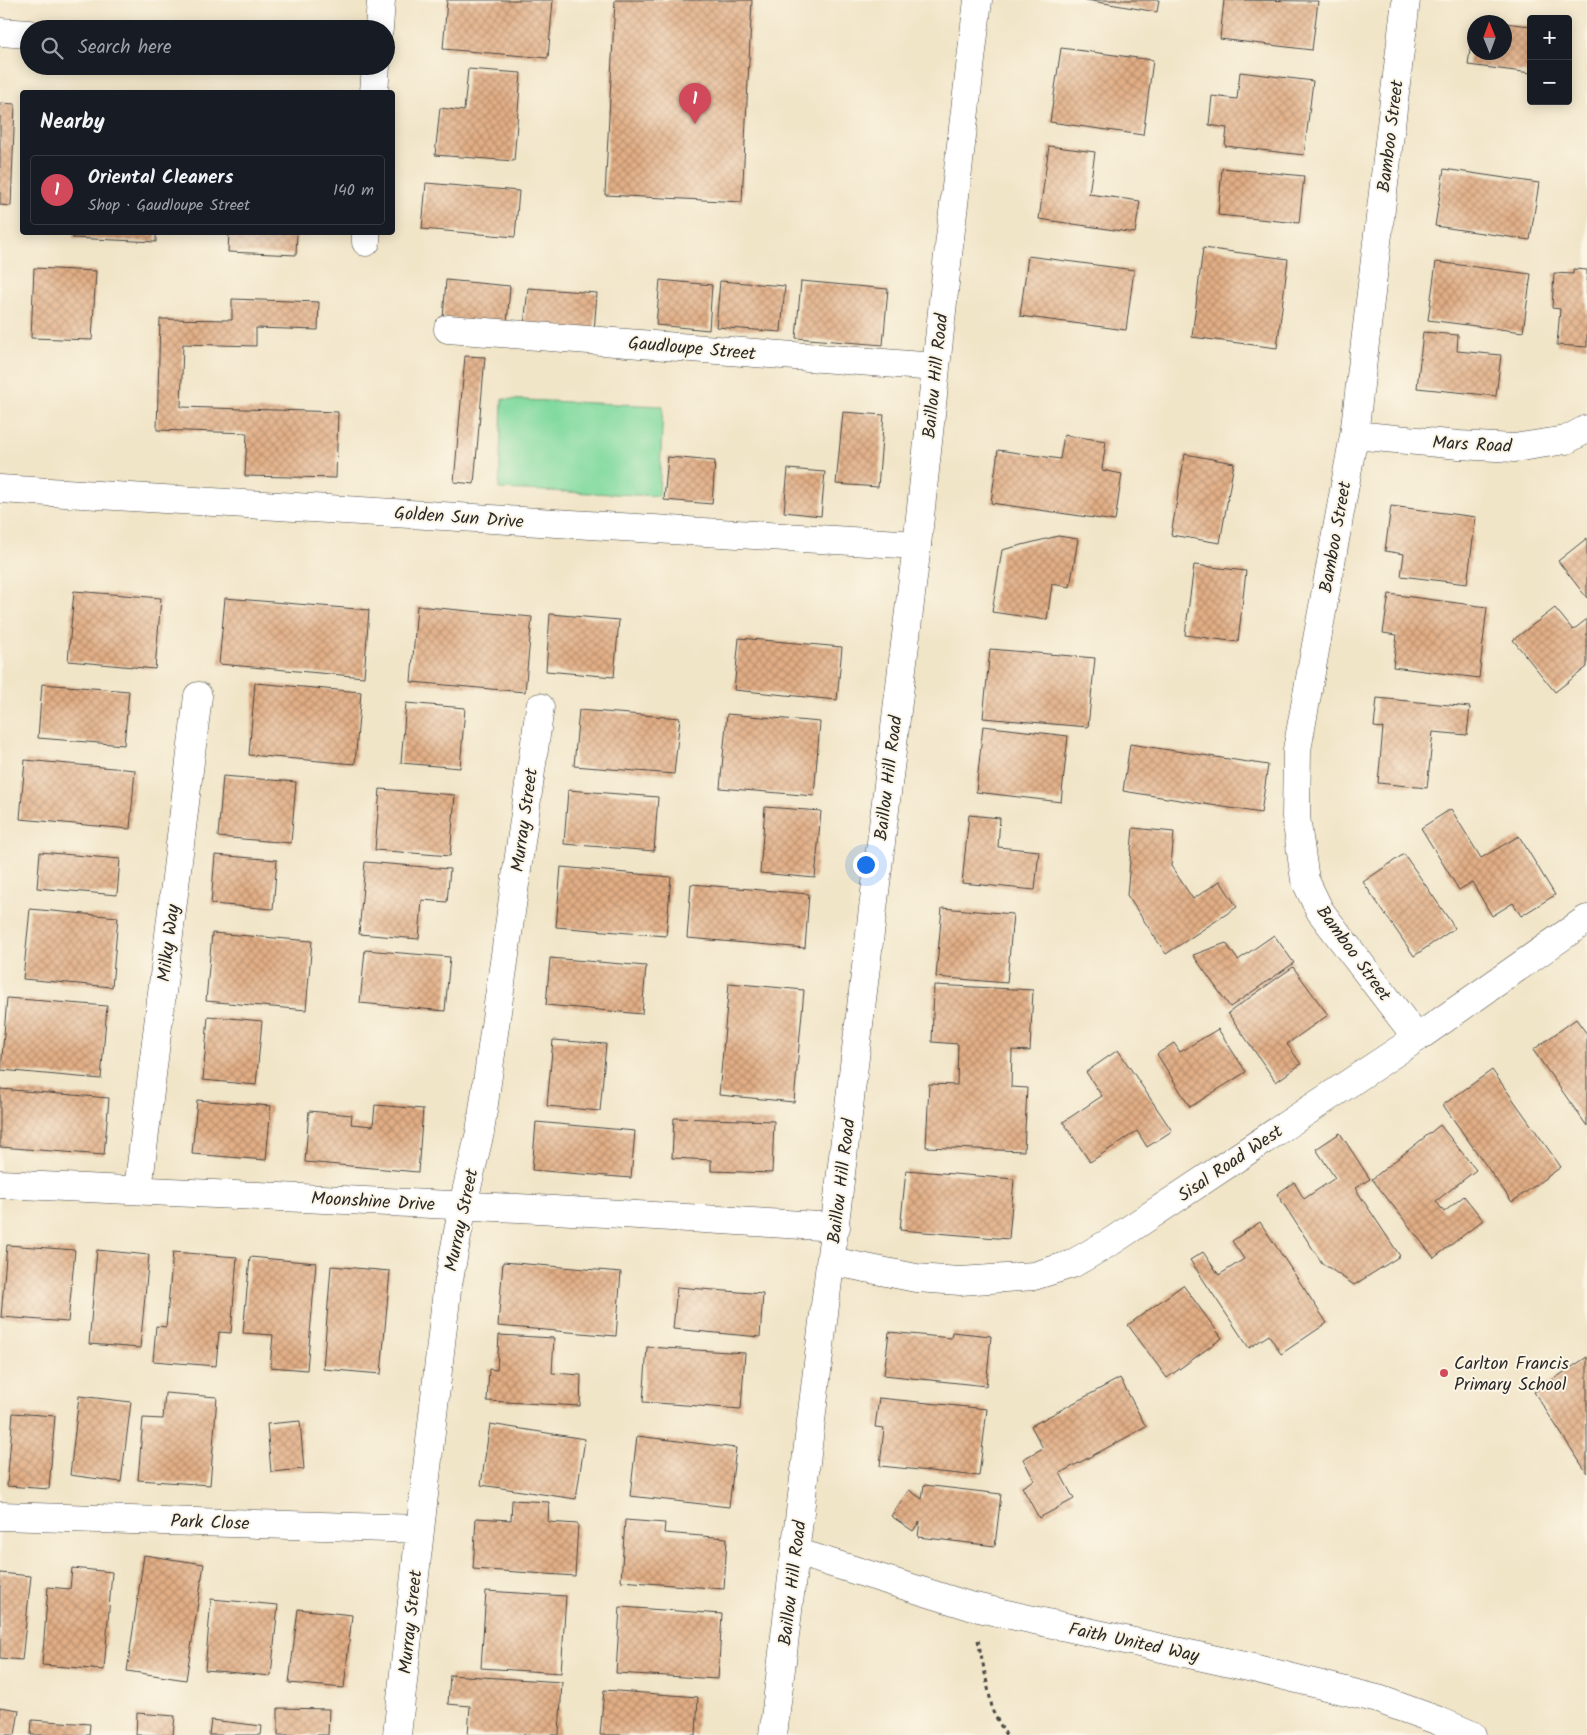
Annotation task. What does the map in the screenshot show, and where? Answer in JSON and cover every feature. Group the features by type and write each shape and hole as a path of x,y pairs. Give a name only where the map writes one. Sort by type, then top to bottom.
{"street":[{"path":"380,20 381,0"},
{"name":"Baillou Hill Road","path":"773,1735 836,1227 917,545 935,368 978,0"},
{"name":"Bamboo Street","path":"1406,0 1354,435 1297,750 1296,817 1305,880 1320,911 1417,1038"},
{"path":"0,32 20,33"},
{"path":"374,90 375,75"},
{"name":"Gaudloupe Street","path":"448,329 935,368"},
{"name":"Mars Road","path":"1354,435 1514,448 1566,440 1587,429"},
{"name":"Golden Sun Drive","path":"0,489 917,545"},
{"name":"Milky Way","path":"138,1190 198,696"},
{"name":"Murray Street","path":"397,1735 448,1290 462,1205 480,1132 540,707"},
{"name":"Sisal Road West","path":"831,1261 916,1278 960,1281 1034,1276 1072,1264 1112,1241 1417,1038 1587,919"},
{"name":"Moonshine Drive","path":"0,1184 462,1205 836,1227"},
{"name":"Park Close","path":"0,1516 420,1529"},
{"name":"Faith United Way","path":"796,1552 970,1606 1253,1668 1378,1699 1472,1735"}],"path":[{"path":"970,1606 993,1712 1006,1735"}],"green space":[{"path":"502,399 663,406 659,496 499,489"}],"building":[{"path":"447,0 553,0 548,58 443,49"},
{"path":"615,0 752,0 742,202 605,195"},
{"path":"1086,0 1159,0 1157,12"},
{"path":"1224,0 1318,1 1312,50 1220,39"},
{"path":"1512,24 1527,26 1527,72 1468,65 1469,60 1512,60"},
{"path":"1061,48 1153,60 1143,135 1050,122"},
{"path":"468,69 521,73 514,161 435,155 440,108 464,111"},
{"path":"1240,72 1313,81 1304,155 1225,146 1227,128 1209,125 1212,96 1237,99"},
{"path":"0,103 15,104 11,206 0,205"},
{"path":"1049,146 1095,152 1089,194 1140,201 1135,233 1039,219"},
{"path":"1222,168 1304,176 1299,223 1218,215"},
{"path":"1444,169 1539,183 1530,240 1435,226"},
{"path":"426,183 519,191 515,237 422,229"},
{"path":"74,235 156,235 156,242 73,238"},
{"path":"229,235 297,235 296,255 228,252"},
{"path":"1203,248 1288,259 1277,348 1192,337"},
{"path":"1028,256 1134,270 1126,330 1020,316"},
{"path":"1436,262 1531,274 1523,332 1428,320"},
{"path":"34,268 96,271 92,340 31,338"},
{"path":"1573,269 1587,270 1587,347 1557,345 1560,309 1552,308 1554,273 1573,274"},
{"path":"446,280 510,286 507,324 443,318"},
{"path":"660,280 712,285 709,330 656,325"},
{"path":"720,281 785,286 781,332 716,327"},
{"path":"801,281 888,289 883,345 796,338"},
{"path":"528,288 597,293 594,332 524,326"},
{"path":"232,299 319,302 318,330 256,328 256,346 183,344 181,407 338,412 336,478 245,476 247,433 157,430 160,319 232,320"},
{"path":"1423,332 1458,335 1457,351 1501,355 1496,396 1417,388"},
{"path":"465,356 485,357 474,484 454,482"},
{"path":"843,412 884,415 878,487 836,484"},
{"path":"1064,435 1106,441 1102,470 1122,474 1115,521 991,503 998,450 1060,459"},
{"path":"1185,454 1234,463 1220,543 1171,535"},
{"path":"668,457 715,461 712,504 664,500"},
{"path":"788,469 825,472 821,516 784,512"},
{"path":"1391,506 1476,517 1467,584 1401,576 1404,554 1385,551"},
{"path":"1058,536 1078,539 1070,587 1052,584 1047,620 992,612 1002,550"},
{"path":"1587,538 1587,598 1558,561"},
{"path":"1194,565 1246,571 1238,642 1185,635"},
{"path":"74,591 161,598 155,669 68,661"},
{"path":"1389,594 1487,607 1479,678 1393,667 1397,635 1383,633"},
{"path":"225,598 369,610 364,677 219,664"},
{"path":"417,606 532,617 525,692 411,682"},
{"path":"1555,608 1573,630 1587,619 1587,667 1555,692 1513,640"},
{"path":"550,614 619,620 614,677 546,671"},
{"path":"739,638 842,647 837,700 734,690"},
{"path":"990,649 1095,658 1088,727 983,718"},
{"path":"255,683 361,692 355,764 249,755"},
{"path":"42,684 129,691 124,745 38,738"},
{"path":"1377,698 1470,707 1467,735 1433,732 1427,788 1378,783 1383,728 1374,727"},
{"path":"406,703 465,708 460,768 401,763"},
{"path":"579,710 680,718 674,774 574,766"},
{"path":"727,714 820,722 814,796 720,788"},
{"path":"983,726 1068,736 1061,802 976,792"},
{"path":"1130,744 1268,765 1261,813 1123,791"},
{"path":"25,760 135,770 130,829 20,819"},
{"path":"223,776 296,782 291,843 218,837"},
{"path":"380,789 455,795 450,856 375,850"},
{"path":"568,790 658,797 654,851 564,844"},
{"path":"765,807 821,811 815,878 760,873"},
{"path":"1451,809 1481,858 1519,836 1555,895 1521,916 1513,903 1492,916 1472,882 1459,890 1421,828"},
{"path":"969,815 1000,818 998,847 1039,851 1035,890 962,883"},
{"path":"1133,828 1174,832 1171,866 1193,899 1220,881 1237,907 1166,954 1127,895"},
{"path":"40,852 120,859 117,895 37,888"},
{"path":"1404,854 1455,928 1414,956 1363,882"},
{"path":"215,855 277,860 273,909 211,904"},
{"path":"365,862 450,869 447,902 422,900 419,939 359,934"},
{"path":"561,867 671,877 666,936 556,927"},
{"path":"691,884 809,894 805,948 687,938"},
{"path":"942,908 1013,914 1007,983 936,977"},
{"path":"30,909 118,917 112,987 23,979"},
{"path":"212,933 312,941 306,1010 206,1001"},
{"path":"1274,935 1294,963 1230,1007 1193,955 1226,943 1238,960"},
{"path":"365,950 450,957 445,1011 360,1003"},
{"path":"550,958 646,966 642,1014 546,1005"},
{"path":"1293,967 1328,1015 1287,1044 1301,1064 1276,1082 1228,1013"},
{"path":"729,983 804,990 794,1102 719,1095"},
{"path":"934,985 1033,990 1030,1051 1012,1050 1011,1087 1027,1088 1024,1151 926,1147 929,1084 957,1085 958,1044 932,1042"},
{"path":"7,998 107,1006 101,1079 1,1070"},
{"path":"208,1016 262,1021 256,1085 203,1080"},
{"path":"1576,1019 1587,1034 1587,1126 1533,1050"},
{"path":"1218,1029 1246,1072 1190,1107 1157,1054 1174,1043 1180,1052"},
{"path":"553,1040 606,1044 600,1111 547,1106"},
{"path":"1118,1050 1172,1131 1147,1147 1137,1131 1090,1162 1063,1122 1102,1096 1086,1072"},
{"path":"1492,1070 1561,1167 1512,1202 1443,1105"},
{"path":"0,1089 109,1098 104,1155 0,1147"},
{"path":"197,1100 271,1106 266,1160 192,1154"},
{"path":"375,1105 423,1109 418,1172 305,1162 309,1111 352,1115 351,1124 373,1126"},
{"path":"674,1118 774,1121 772,1173 711,1171 711,1160 672,1158"},
{"path":"536,1122 635,1131 631,1178 532,1170"},
{"path":"1440,1125 1476,1170 1436,1201 1444,1212 1464,1196 1483,1220 1434,1258 1372,1179"},
{"path":"1340,1133 1370,1179 1355,1188 1400,1256 1354,1285 1322,1263 1277,1194 1294,1182 1304,1199 1335,1178 1316,1149"},
{"path":"906,1170 1014,1179 1009,1239 900,1230"},
{"path":"1260,1222 1327,1323 1281,1354 1269,1335 1249,1348 1190,1260 1203,1252 1219,1275 1244,1259 1232,1241"},
{"path":"7,1245 75,1250 68,1322 1,1317"},
{"path":"97,1250 149,1255 140,1348 89,1344"},
{"path":"173,1252 237,1257 231,1333 219,1332 216,1366 153,1361 156,1326 166,1327"},
{"path":"250,1257 316,1263 307,1370 270,1367 273,1335 243,1333"},
{"path":"503,1262 621,1272 616,1336 498,1326"},
{"path":"331,1266 390,1271 381,1374 323,1369"},
{"path":"1183,1285 1222,1338 1167,1378 1128,1325"},
{"path":"677,1287 763,1294 760,1337 673,1329"},
{"path":"889,1332 951,1338 952,1332 991,1336 986,1386 884,1375"},
{"path":"499,1335 554,1338 552,1373 581,1375 580,1406 487,1401 489,1369 497,1370"},
{"path":"647,1347 745,1353 741,1409 643,1402"},
{"path":"1587,1357 1587,1473 1534,1392"},
{"path":"1120,1378 1146,1427 1060,1473 1074,1499 1039,1518 1022,1487 1034,1480 1023,1459 1043,1448 1031,1426"},
{"path":"165,1393 217,1397 210,1485 138,1480 143,1418 163,1419"},
{"path":"79,1396 131,1402 121,1482 70,1475"},
{"path":"879,1398 987,1409 979,1476 880,1466 884,1428 875,1427"},
{"path":"13,1413 55,1416 49,1489 7,1486"},
{"path":"300,1421 304,1469 271,1472 267,1424"},
{"path":"490,1424 585,1439 576,1499 481,1485"},
{"path":"637,1436 736,1448 729,1507 630,1496"},
{"path":"924,1485 1001,1494 995,1546 918,1537 920,1521 913,1531 891,1516 909,1490 922,1499"},
{"path":"512,1500 549,1502 548,1522 578,1524 575,1576 473,1569 476,1518 511,1520"},
{"path":"625,1520 665,1523 664,1533 727,1538 724,1589 621,1581"},
{"path":"144,1555 204,1564 186,1680 127,1671"},
{"path":"72,1568 112,1572 104,1670 42,1665 48,1587 70,1589"},
{"path":"0,1573 31,1576 22,1660 0,1658"},
{"path":"486,1591 566,1596 561,1673 481,1668"},
{"path":"211,1599 278,1605 271,1676 205,1670"},
{"path":"620,1607 722,1614 718,1679 616,1673"},
{"path":"298,1609 352,1615 344,1688 289,1683"},
{"path":"450,1675 562,1682 559,1735 468,1735 470,1706 448,1704"},
{"path":"604,1690 698,1697 696,1735 600,1735"},
{"path":"0,1707 19,1710 15,1735 0,1735"},
{"path":"278,1708 329,1709 328,1735 278,1735"},
{"path":"137,1713 175,1716 173,1735 136,1735"},
{"path":"32,1720 90,1724 89,1735 31,1735"},
{"path":"211,1720 262,1726 261,1735 209,1735"}],"place":[{"name":"Oriental Cleaners","path":"695,124"},
{"name":"Carlton Francis Primary School","path":"1444,1373"}]}
